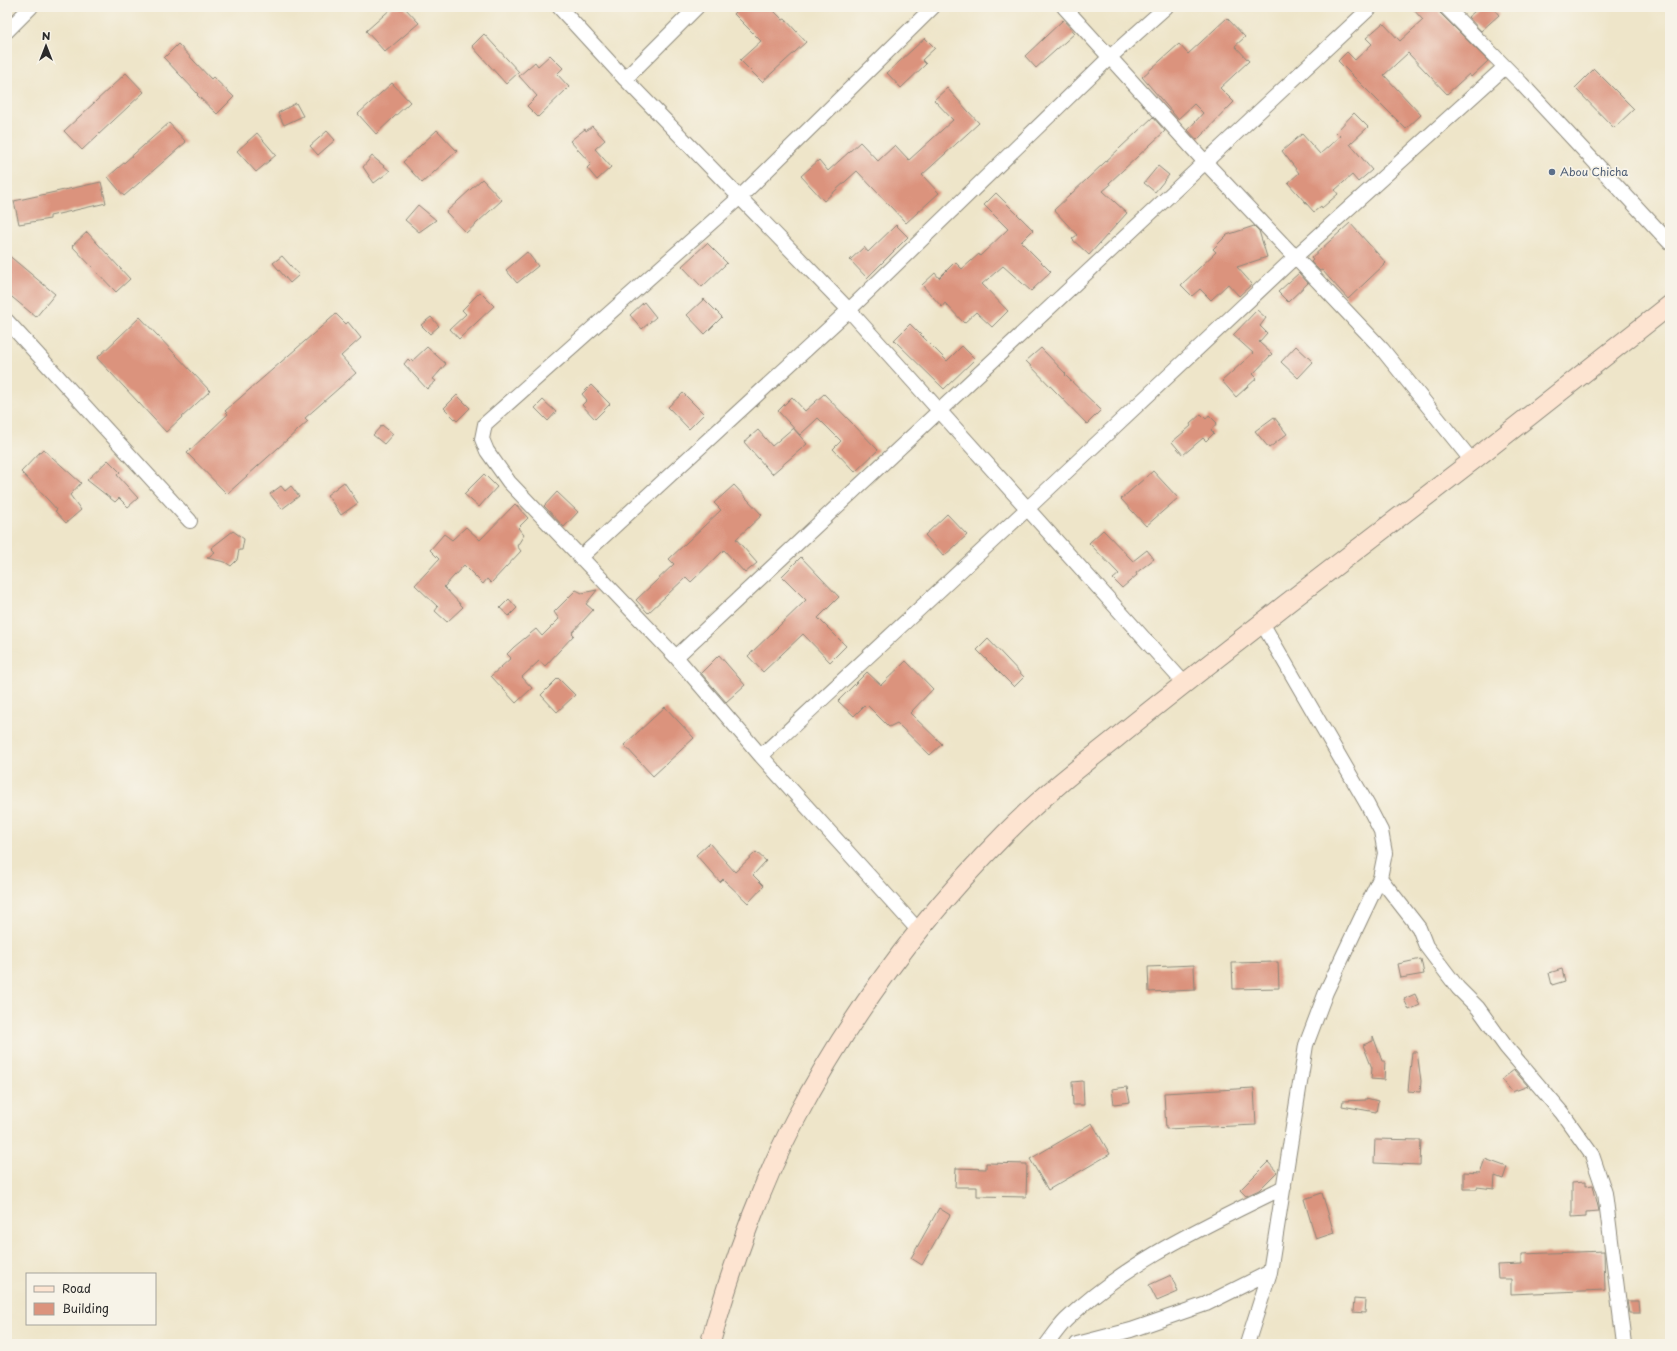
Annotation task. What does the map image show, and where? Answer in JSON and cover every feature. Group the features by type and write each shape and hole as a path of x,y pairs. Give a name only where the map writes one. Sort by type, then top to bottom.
{"main road":[{"path":"710,1344 721,1305 760,1196 794,1122 836,1048 870,996 919,931 963,879 1006,833 1040,801 1184,683 1472,461 1670,305"}],"street":[{"path":"7,31 31,7"},
{"path":"560,7 625,79 849,310 938,411 1028,508 1184,683"},
{"path":"625,79 697,7"},
{"path":"919,931 761,756 676,657 509,482 487,451 482,439 485,424 740,197 933,7"},
{"path":"1064,7 1205,162 1382,349 1472,461"},
{"path":"580,558 849,310 1110,57 1166,7"},
{"path":"676,657 1371,7"},
{"path":"1446,7 1505,67 1670,243"},
{"path":"761,756 1295,257 1505,67"},
{"path":"7,321 190,521"},
{"path":"1247,1344 1270,1272 1306,1045 1326,992 1380,878 1385,853 1381,831 1262,623"},
{"path":"1380,878 1419,928 1426,946 1458,988 1478,1008 1506,1047 1562,1113 1592,1155 1605,1193 1624,1344"},
{"path":"1047,1344 1065,1321 1119,1275 1190,1235 1284,1187"},
{"path":"1077,1344 1131,1330 1206,1304 1270,1272"}],"building":[{"path":"393,7 404,7 419,23 385,52 366,31"},
{"path":"741,7 770,7 783,20 785,19 806,42 762,82 740,60 761,41 734,14"},
{"path":"1411,7 1438,7 1440,13 1488,61 1471,77 1469,74 1447,94 1408,53 1384,75 1421,115 1406,129 1338,61 1347,52 1355,60 1372,44 1366,38 1383,23 1400,41 1423,20"},
{"path":"1480,7 1492,7 1499,15 1481,31 1468,17"},
{"path":"1227,18 1245,37 1235,46 1249,61 1220,88 1234,102 1197,140 1188,130 1203,113 1194,104 1178,119 1142,77 1179,44 1188,54"},
{"path":"1063,20 1075,33 1036,68 1025,56"},
{"path":"484,34 519,72 506,84 472,46"},
{"path":"925,38 935,48 922,60 926,64 901,88 887,73"},
{"path":"178,44 211,79 213,77 234,97 217,114 197,95 198,94 164,58"},
{"path":"550,55 563,68 557,74 569,87 538,117 527,106 537,96 519,76 535,62 538,66"},
{"path":"1594,69 1634,109 1614,128 1575,88"},
{"path":"126,73 144,92 82,150 64,131"},
{"path":"392,83 410,102 376,134 358,114"},
{"path":"947,88 979,123 922,175 939,193 906,223 857,171 824,201 801,176 819,160 828,171 860,142 878,161 895,145 909,160 953,120 934,100"},
{"path":"296,103 303,116 284,125 278,113"},
{"path":"1354,113 1368,127 1350,144 1372,170 1358,182 1352,175 1335,190 1338,194 1322,208 1321,206 1314,212 1288,183 1299,173 1282,151 1302,134 1320,154 1340,136 1336,132"},
{"path":"1153,117 1165,131 1109,183 1110,185 1103,191 1127,213 1089,255 1072,239 1077,235 1054,210"},
{"path":"169,123 186,142 124,196 108,177"},
{"path":"592,126 605,140 595,149 611,167 597,180 587,168 591,164 570,141 585,129 586,131"},
{"path":"437,130 457,151 422,183 403,162"},
{"path":"327,131 335,140 318,155 310,146"},
{"path":"257,133 276,155 256,172 237,151"},
{"path":"372,156 390,171 374,183 363,167"},
{"path":"1158,166 1169,175 1155,192 1144,183"},
{"path":"482,179 502,200 466,233 446,212"},
{"path":"101,182 106,203 50,216 50,219 19,224 14,201"},
{"path":"996,193 1033,230 1021,242 1051,272 1031,291 1003,266 982,284 1008,311 992,327 976,312 964,323 945,303 942,307 922,285 935,273 939,278 955,262 962,269 979,254 980,256 1008,229 984,205"},
{"path":"418,205 436,220 419,232 405,220"},
{"path":"1350,223 1386,263 1348,299 1322,270 1320,271 1311,262 1313,260 1311,258"},
{"path":"896,225 908,237 867,278 850,260 864,247 868,252"},
{"path":"1254,226 1259,231 1267,257 1237,267 1252,284 1239,296 1228,284 1211,300 1200,289 1192,296 1181,285 1216,252 1213,249 1227,235"},
{"path":"87,232 130,279 116,292 72,246"},
{"path":"707,243 727,263 702,287 682,266"},
{"path":"527,252 538,266 517,283 506,270"},
{"path":"7,254 55,294 36,317 7,293"},
{"path":"282,256 299,275 290,283 273,263"},
{"path":"1299,273 1308,283 1288,302 1278,292"},
{"path":"480,292 494,306 459,339 450,329 466,314 462,310"},
{"path":"704,299 722,317 705,334 687,315"},
{"path":"644,302 656,317 642,329 630,315"},
{"path":"1257,310 1266,318 1260,326 1267,333 1259,342 1272,354 1253,374 1257,378 1236,397 1222,381 1253,353 1233,335"},
{"path":"336,314 346,324 348,322 361,338 341,356 356,373 305,418 308,421 227,494 187,453 228,414 225,411"},
{"path":"140,317 210,391 166,432 97,358"},
{"path":"431,317 439,326 430,334 421,325"},
{"path":"910,324 947,361 962,346 975,359 944,389 894,340"},
{"path":"1296,346 1313,362 1298,378 1281,362"},
{"path":"427,347 446,364 433,379 436,381 427,389 404,364 408,359 411,362"},
{"path":"1041,348 1066,374 1065,375 1101,410 1087,424 1026,361"},
{"path":"591,385 610,404 595,419 582,405 587,400 582,394"},
{"path":"683,393 704,414 689,429 668,407"},
{"path":"824,394 878,450 855,472 833,449 841,441 818,418 800,435 778,411 792,397 805,411"},
{"path":"457,395 470,408 457,421 444,408"},
{"path":"543,400 556,412 548,421 535,408"},
{"path":"1201,414 1206,419 1209,415 1217,423 1211,430 1214,433 1206,441 1203,438 1183,455 1172,442 1191,426 1190,424"},
{"path":"1274,417 1287,434 1269,448 1255,431"},
{"path":"382,425 393,434 384,444 373,435"},
{"path":"793,428 807,444 772,474 744,442 758,430 772,446"},
{"path":"43,449 81,483 70,495 81,510 66,523 55,511 57,510 21,472"},
{"path":"108,460 120,472 117,475 138,498 128,507 119,498 115,502 87,480"},
{"path":"1153,471 1178,498 1146,526 1121,499"},
{"path":"484,474 497,487 479,507 464,494"},
{"path":"344,482 358,503 341,515 327,495"},
{"path":"734,485 762,515 736,539 757,563 745,573 724,550 691,582 686,577 648,613 636,600 674,564 669,559 721,510 714,503"},
{"path":"281,486 285,491 291,486 299,496 282,509 270,494"},
{"path":"557,492 578,512 564,527 544,506"},
{"path":"515,504 528,518 518,528 524,535 517,546 521,551 491,583 487,579 483,584 464,565 444,587 463,607 447,622 435,611 438,607 415,585 439,559 430,550 444,534 452,540 466,527 480,540"},
{"path":"947,514 967,535 944,556 925,535"},
{"path":"1103,530 1133,561 1147,550 1154,559 1136,573 1137,575 1122,588 1113,579 1119,574 1089,543"},
{"path":"233,531 244,539 242,550 239,550 237,560 231,566 225,562 207,558 215,552 211,548"},
{"path":"801,557 839,597 818,618 846,646 830,662 803,634 763,672 748,656 806,600 782,576"},
{"path":"576,590 582,593 597,590 586,604 593,610 572,633 574,635 545,666 539,661 522,677 532,688 516,703 491,676 511,658 507,654 514,647 536,629 542,636 559,619 554,612"},
{"path":"509,599 517,608 509,616 500,608"},
{"path":"988,639 1024,677 1014,687 977,650"},
{"path":"719,655 745,685 726,702 701,673"},
{"path":"906,661 933,689 910,713 942,744 930,755 897,723 889,727 866,704 854,716 838,701 867,672 881,685"},
{"path":"558,678 575,695 557,712 541,695"},
{"path":"665,707 694,738 653,776 624,745"},
{"path":"709,843 735,872 756,852 766,861 753,875 764,886 748,903 723,879 720,882 696,855"},
{"path":"1421,959 1424,974 1401,978 1398,964"},
{"path":"1278,962 1279,988 1233,989 1232,963"},
{"path":"1194,965 1195,990 1149,992 1148,967"},
{"path":"1562,969 1565,981 1552,985 1549,973"},
{"path":"1415,994 1420,1005 1409,1010 1404,999"},
{"path":"1373,1036 1382,1061 1385,1061 1384,1080 1371,1079 1372,1068 1363,1045 1373,1041"},
{"path":"1412,1052 1417,1052 1421,1081 1420,1092 1408,1091"},
{"path":"1514,1070 1528,1086 1512,1092 1502,1079"},
{"path":"1083,1081 1084,1105 1073,1105 1072,1082"},
{"path":"1127,1087 1130,1102 1114,1104 1112,1089"},
{"path":"1254,1088 1256,1125 1166,1129 1164,1093"},
{"path":"1366,1098 1378,1101 1376,1112 1342,1106 1343,1101 1366,1100"},
{"path":"1092,1123 1110,1154 1048,1190 1030,1159"},
{"path":"1375,1139 1421,1140 1420,1165 1374,1163"},
{"path":"1485,1159 1507,1167 1503,1179 1495,1176 1494,1189 1477,1187 1477,1189 1464,1189 1464,1172 1480,1173"},
{"path":"1268,1162 1277,1172 1259,1190 1246,1196 1240,1190"},
{"path":"986,1163 1027,1164 1026,1197 977,1196 977,1187 955,1187 956,1168 986,1169"},
{"path":"1585,1182 1585,1186 1593,1185 1599,1211 1586,1212 1586,1216 1572,1217 1572,1183"},
{"path":"1322,1193 1334,1233 1316,1239 1304,1199"},
{"path":"939,1208 950,1215 922,1265 911,1258"},
{"path":"1604,1251 1605,1290 1511,1294 1511,1279 1498,1279 1497,1265 1522,1264 1522,1254"},
{"path":"1171,1275 1178,1292 1157,1301 1149,1285"},
{"path":"1354,1299 1366,1300 1365,1313 1353,1312"},
{"path":"1627,1301 1639,1301 1640,1313 1629,1313"}],"place":[{"name":"Abou Chicha","path":"1552,172"}]}
